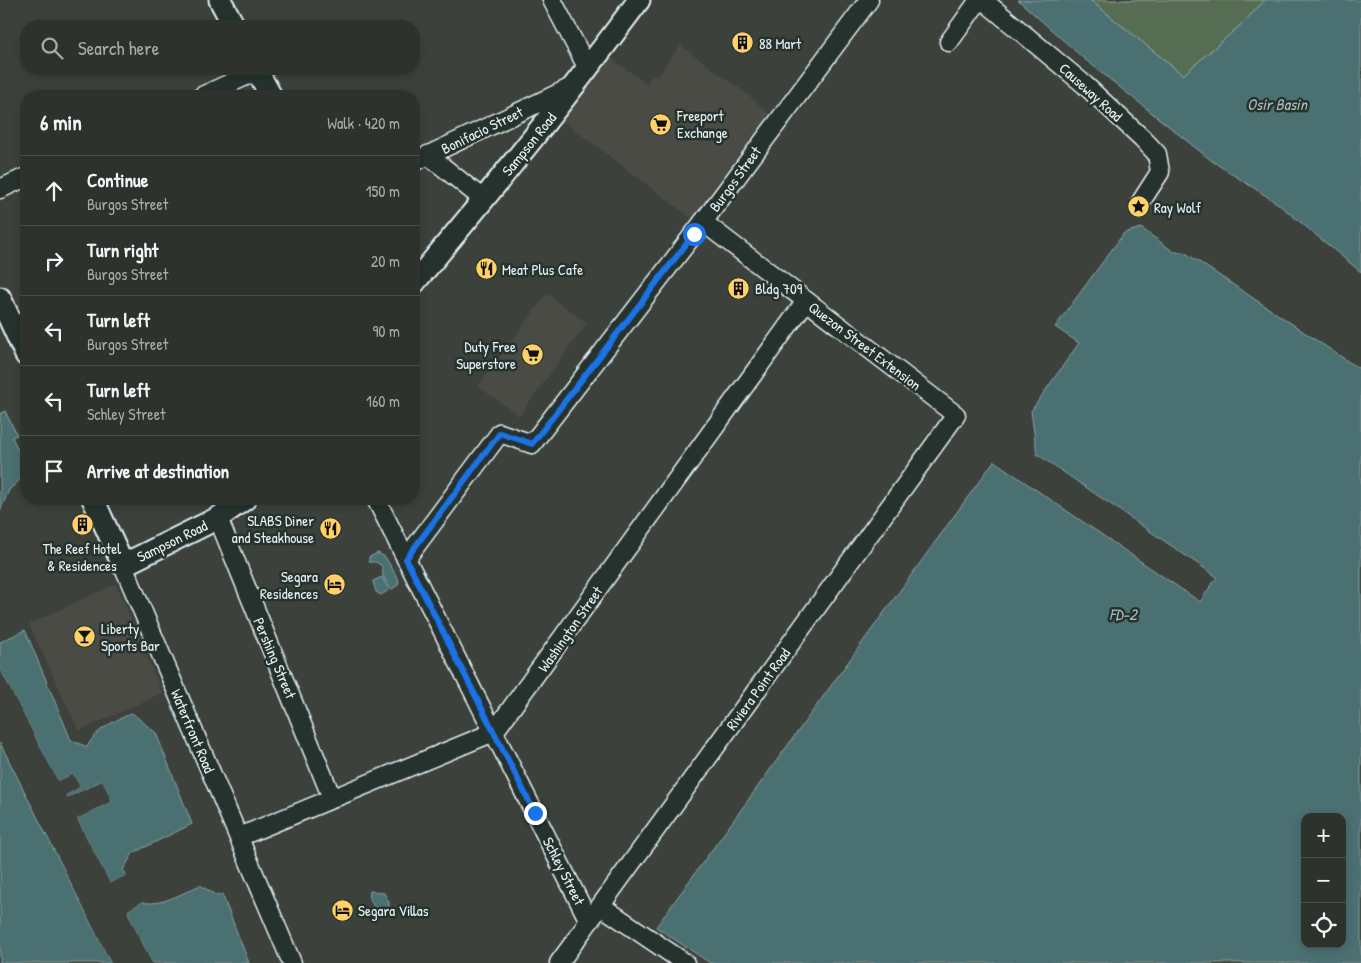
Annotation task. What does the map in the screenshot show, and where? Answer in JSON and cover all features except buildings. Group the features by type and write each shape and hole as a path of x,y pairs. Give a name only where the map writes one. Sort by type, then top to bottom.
{"main road":[{"path":"220,0 231,20"},
{"name":"Sampson Road","path":"420,276 583,77 639,0"},
{"path":"260,75 268,90"},
{"path":"0,298 20,342"},
{"name":"Waterfront Road","path":"96,505 123,565"},
{"name":"Sampson Road","path":"123,565 218,518 236,505"}],"street":[{"path":"552,0 583,77"},
{"name":"Burgos Street","path":"406,559 500,433 532,444 704,222 869,0"},
{"path":"949,42 981,0"},
{"name":"Causeway Road","path":"981,0 1085,85 1157,154 1160,172 1142,200"},
{"path":"215,90 246,75"},
{"name":"Bonifacio Street","path":"421,159 583,77"},
{"path":"421,159 484,200"},
{"path":"0,189 20,180"},
{"name":"Quezon Street Extension","path":"704,222 956,415"},
{"name":"Washington Street","path":"494,732 806,301"},
{"name":"Riviera Point Road","path":"559,963 956,415"},
{"name":"Schley Street","path":"379,505 589,921"},
{"name":"Pershing Street","path":"218,518 332,798"},
{"name":"Waterfront Road","path":"123,565 292,963"},
{"path":"239,837 494,732"},
{"path":"601,906 685,963"}],"shaded area":[{"name":"Freeport Exchange","path":"680,45 747,94 775,119 694,220 563,121 610,57 646,84 653,75 657,77"},
{"name":"Duty Free Superstore","path":"547,294 587,323 519,416 478,386"},
{"path":"116,584 162,693 79,731 29,624"}],"green space":[{"path":"1090,0 1265,0 1244,22 1183,75"}],"water":[{"name":"Osir Basin","path":"1018,0 1090,0 1183,75 1244,22 1265,0 1361,0 1361,272 1277,203 1212,161 1082,57"},
{"name":"FD-2","path":"1141,228 1174,252 1184,252 1361,370 1361,963 710,963 656,927 994,461 1200,602 1217,577 1037,454 1031,411 1079,343 1055,327 1124,233"},
{"path":"5,411 17,435 12,437 20,455 20,480 9,490 0,511 0,414"},
{"path":"378,553 385,557 399,580 398,585 391,590 383,576 382,566 376,562 369,562 369,557"},
{"path":"382,577 389,590 381,595 376,592 373,581"},
{"path":"25,630 71,740 87,747 101,730 132,713 156,733 192,824 133,853 123,870 127,875 110,883 77,819 112,801 101,781 67,798 66,795 80,787 73,774 58,781 0,669 0,642"},
{"path":"0,743 111,963 0,963"},
{"path":"200,885 217,896 222,894 249,963 152,963 128,914 128,910 142,902 156,903 164,901"},
{"path":"370,891 384,893 389,902 389,907 380,912 377,910 370,900"}],"pier":[{"path":"0,669 58,781 73,774 80,787 66,795 67,798 102,781 112,801 77,819 110,883 127,875 128,877 108,885 75,819 109,800 100,784 68,801 65,800 64,793 76,786 72,777 59,784 56,783 0,675"},
{"path":"0,740 2,742 113,963 111,963"},
{"path":"141,900 142,902 128,910 128,914 152,963 150,963 125,915 126,908"}],"place":[{"name":"88 Mart","path":"743,43"},
{"name":"Freeport Exchange","path":"661,124"},
{"name":"Ray Wolf","path":"1138,207"},
{"name":"Meat Plus Cafe","path":"486,269"},
{"name":"Bldg 709","path":"739,288"},
{"name":"Duty Free Superstore","path":"532,355"},
{"name":"The Reef Hotel & Residences","path":"82,525"},
{"name":"SLABS Diner and Steakhouse","path":"330,529"},
{"name":"Segara Residences","path":"334,585"},
{"name":"Liberty Sports Bar","path":"85,637"},
{"name":"Segara Villas","path":"342,910"}],"route":[{"path":"535,813 406,559 500,433 532,444 694,234"}]}
